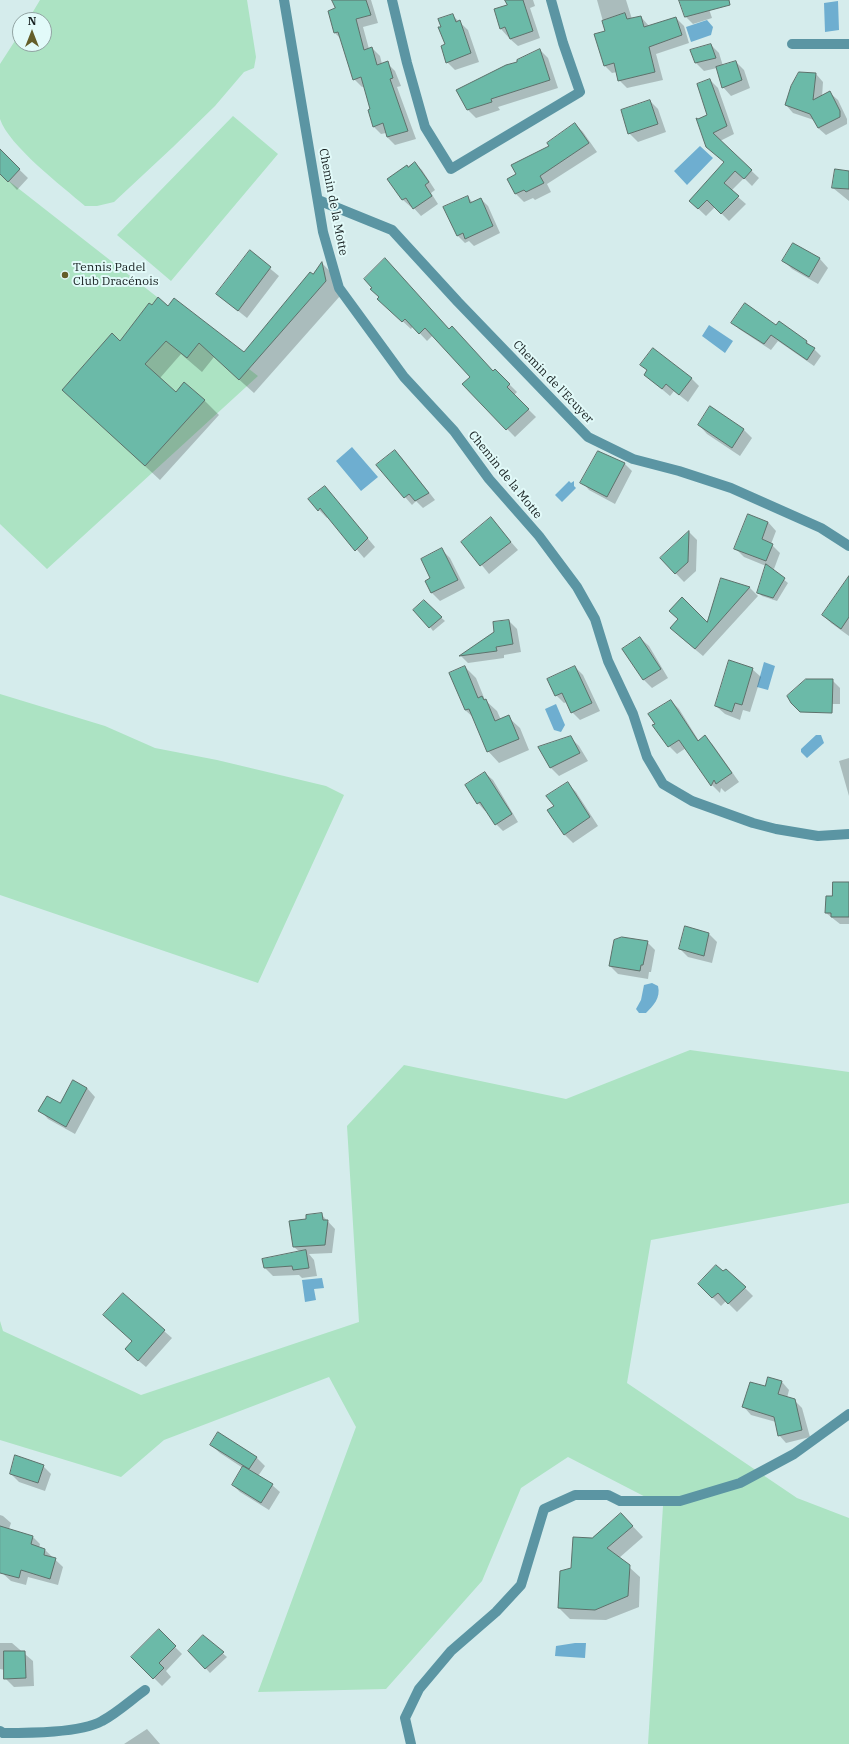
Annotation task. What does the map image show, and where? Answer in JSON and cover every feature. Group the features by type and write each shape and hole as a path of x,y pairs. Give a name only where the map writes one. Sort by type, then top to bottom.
{"street":[{"name":"Chemin de la Motte","path":"284,0 323,232 338,288 404,377 454,431 489,479 539,536 577,587 595,619 608,661 633,714 647,757 663,784 692,801 753,823 776,829 818,836 849,834"},
{"path":"393,0 407,63 425,127 451,169 580,92 563,43 551,0"},
{"path":"792,44 849,44"},
{"name":"Chemin de l'Ecuyer","path":"318,200 392,230 458,302 588,437 633,459 679,471 730,488 821,528 849,546"},
{"path":"411,1744 405,1718 419,1689 451,1651 496,1612 521,1585 544,1509 574,1495 608,1495 620,1501 680,1501 740,1483 794,1454 849,1414"},
{"path":"0,1731 33,1733 91,1726 103,1721 145,1690"}],"green space":[{"path":"40,0 247,0 256,57 254,68 244,72 215,106 114,202 97,206 85,206 50,177 25,153 5,130 0,119 0,64 12,45 12,52 52,52 52,12 33,12"},
{"path":"233,116 278,154 171,281 117,235"},
{"name":"Tennis Padel Club Dracénois","path":"0,174 258,376 47,569 0,524"},
{"path":"0,694 105,726 155,748 217,760 326,786 344,795 258,983 0,895"},
{"path":"690,1050 849,1072 849,1203 651,1240 627,1383 797,1498 849,1518 849,1744 648,1744 663,1506 568,1457 521,1488 482,1581 386,1689 258,1692 356,1427 329,1377 164,1440 121,1477 0,1440 0,1321 3,1331 141,1395 359,1322 347,1126 404,1065 566,1099"}],"water":[{"path":"838,1 839,30 825,32 824,3"},
{"path":"707,20 713,27 711,35 691,42 686,27"},
{"path":"700,146 713,158 687,185 674,171"},
{"path":"709,325 733,341 725,353 702,336"},
{"path":"352,447 378,477 361,491 336,461"},
{"path":"569,481 571,483 574,481 574,486 576,488 562,502 555,495"},
{"path":"764,662 775,666 768,690 757,687"},
{"path":"556,704 565,725 561,732 554,730 545,709"},
{"path":"816,735 821,735 824,743 807,758 801,752 801,749"},
{"path":"652,983 658,986 659,990 654,1005 646,1013 639,1013 636,1009 641,1000 644,985"},
{"path":"322,1278 324,1288 314,1289 316,1300 305,1302 302,1280"},
{"path":"586,1643 585,1658 555,1656 556,1646"}],"building":[{"path":"332,0 366,0 371,15 356,19 364,50 372,47 377,65 388,61 393,78 390,79 408,131 387,137 383,123 373,127 368,110 370,109 361,77 353,80 338,32 334,33 328,11 335,8"},
{"path":"505,0 523,0 533,31 510,39 505,27 500,29 494,9 507,5"},
{"path":"679,0 729,0 730,5 685,17"},
{"path":"625,13 627,19 641,16 644,27 676,17 682,35 649,47 655,72 618,81 614,63 604,66 594,34 605,31 602,21"},
{"path":"453,14 456,22 460,20 471,53 446,63 441,46 445,44 438,27 441,27 438,19"},
{"path":"711,44 716,58 695,63 690,50"},
{"path":"540,49 550,80 491,99 492,102 467,110 456,90 506,65 517,62 517,60"},
{"path":"736,61 742,80 722,88 716,67"},
{"path":"799,72 816,73 813,100 830,91 840,111 840,117 818,128 810,114 785,105 791,86"},
{"path":"710,79 727,126 713,133 752,170 744,179 735,171 724,183 739,196 721,214 707,200 698,209 689,201 724,162 706,147 696,118 698,119 707,115 697,84"},
{"path":"650,100 658,124 628,134 621,110"},
{"path":"575,123 589,143 540,176 544,183 526,192 524,190 515,194 507,179 516,174 511,165 549,146 547,143"},
{"path":"0,149 20,169 8,182 0,174"},
{"path":"415,162 429,182 425,185 432,196 413,209 406,198 402,200 387,179 407,165 408,167"},
{"path":"835,169 849,171 849,189 832,188"},
{"path":"468,196 470,203 481,198 493,226 465,239 463,233 457,236 443,207"},
{"path":"793,243 820,258 809,277 782,261"},
{"path":"250,250 271,267 238,311 216,294"},
{"path":"385,258 449,329 452,326 493,371 495,369 510,384 507,387 529,409 506,430 462,384 470,377 425,328 419,334 405,319 402,322 377,299 379,297 370,289 372,288 364,279"},
{"path":"322,262 326,281 239,380 199,343 187,358 166,341 145,364 176,392 184,382 205,400 145,466 62,390 112,333 120,341 149,303 152,305 158,297 168,306 174,298 244,352 310,272 313,274"},
{"path":"745,303 776,325 779,321 807,341 806,343 815,348 807,360 771,335 764,344 731,323"},
{"path":"653,348 692,378 679,395 666,384 662,389 644,375 647,370 640,365"},
{"path":"710,406 744,429 732,448 698,425"},
{"path":"395,450 429,493 415,501 409,494 404,498 376,465"},
{"path":"598,451 625,463 607,497 580,483"},
{"path":"325,486 368,538 355,551 320,508 318,511 308,499"},
{"path":"748,514 768,522 762,539 773,544 766,561 734,549"},
{"path":"491,517 511,542 480,566 461,542"},
{"path":"689,531 688,562 675,574 660,558"},
{"path":"442,548 458,580 431,593 425,581 430,578 421,559"},
{"path":"766,564 785,578 773,598 757,593"},
{"path":"849,576 849,617 841,629 822,615"},
{"path":"721,578 750,587 695,649 670,628 678,619 669,611 682,597 707,622"},
{"path":"424,600 442,617 429,628 413,610"},
{"path":"509,620 513,644 496,647 497,651 459,656 494,632 493,622"},
{"path":"640,637 661,669 643,680 622,649"},
{"path":"729,660 753,668 742,705 735,703 732,712 715,706"},
{"path":"465,666 478,698 482,696 484,700 486,699 495,721 509,715 519,739 487,752 469,709 465,710 449,673"},
{"path":"575,666 592,703 571,713 562,693 555,696 547,679"},
{"path":"806,679 833,679 832,713 800,712 791,703 787,696"},
{"path":"671,700 698,741 705,735 732,773 716,784 714,780 711,786 679,740 668,747 652,725 655,724 648,714"},
{"path":"571,736 580,753 550,768 538,747"},
{"path":"485,772 512,814 495,825 480,802 477,804 465,785"},
{"path":"568,782 590,817 564,835 547,810 554,806 546,796"},
{"path":"833,882 849,882 849,917 831,917 831,913 825,913 826,896 832,896"},
{"path":"685,926 709,933 704,956 679,949"},
{"path":"622,937 648,941 643,965 641,965 640,971 609,966 614,940"},
{"path":"73,1080 87,1088 66,1127 38,1111 47,1096 60,1103"},
{"path":"322,1213 323,1220 328,1220 325,1245 293,1247 289,1221 306,1219 306,1215"},
{"path":"306,1250 309,1268 293,1270 292,1266 264,1268 262,1259"},
{"path":"716,1265 723,1271 726,1269 746,1287 728,1304 718,1293 712,1298 698,1284"},
{"path":"123,1293 165,1330 138,1361 125,1349 132,1341 103,1315"},
{"path":"768,1377 782,1381 778,1394 795,1399 802,1430 778,1436 774,1417 742,1407 750,1382 765,1386"},
{"path":"218,1432 257,1457 249,1469 210,1445"},
{"path":"15,1455 44,1465 38,1483 10,1474"},
{"path":"243,1466 273,1484 261,1503 232,1485"},
{"path":"621,1513 633,1526 607,1548 630,1565 628,1596 595,1610 558,1608 560,1571 571,1568 573,1537 592,1538"},
{"path":"0,1526 33,1536 31,1544 45,1549 44,1555 56,1558 50,1579 21,1570 19,1578 0,1573"},
{"path":"159,1629 176,1646 159,1663 164,1668 153,1679 131,1657"},
{"path":"203,1635 224,1652 205,1669 188,1651"},
{"path":"4,1651 25,1651 26,1678 4,1679"}],"place":[{"name":"Tennis Padel Club Dracénois","path":"65,275"}]}
